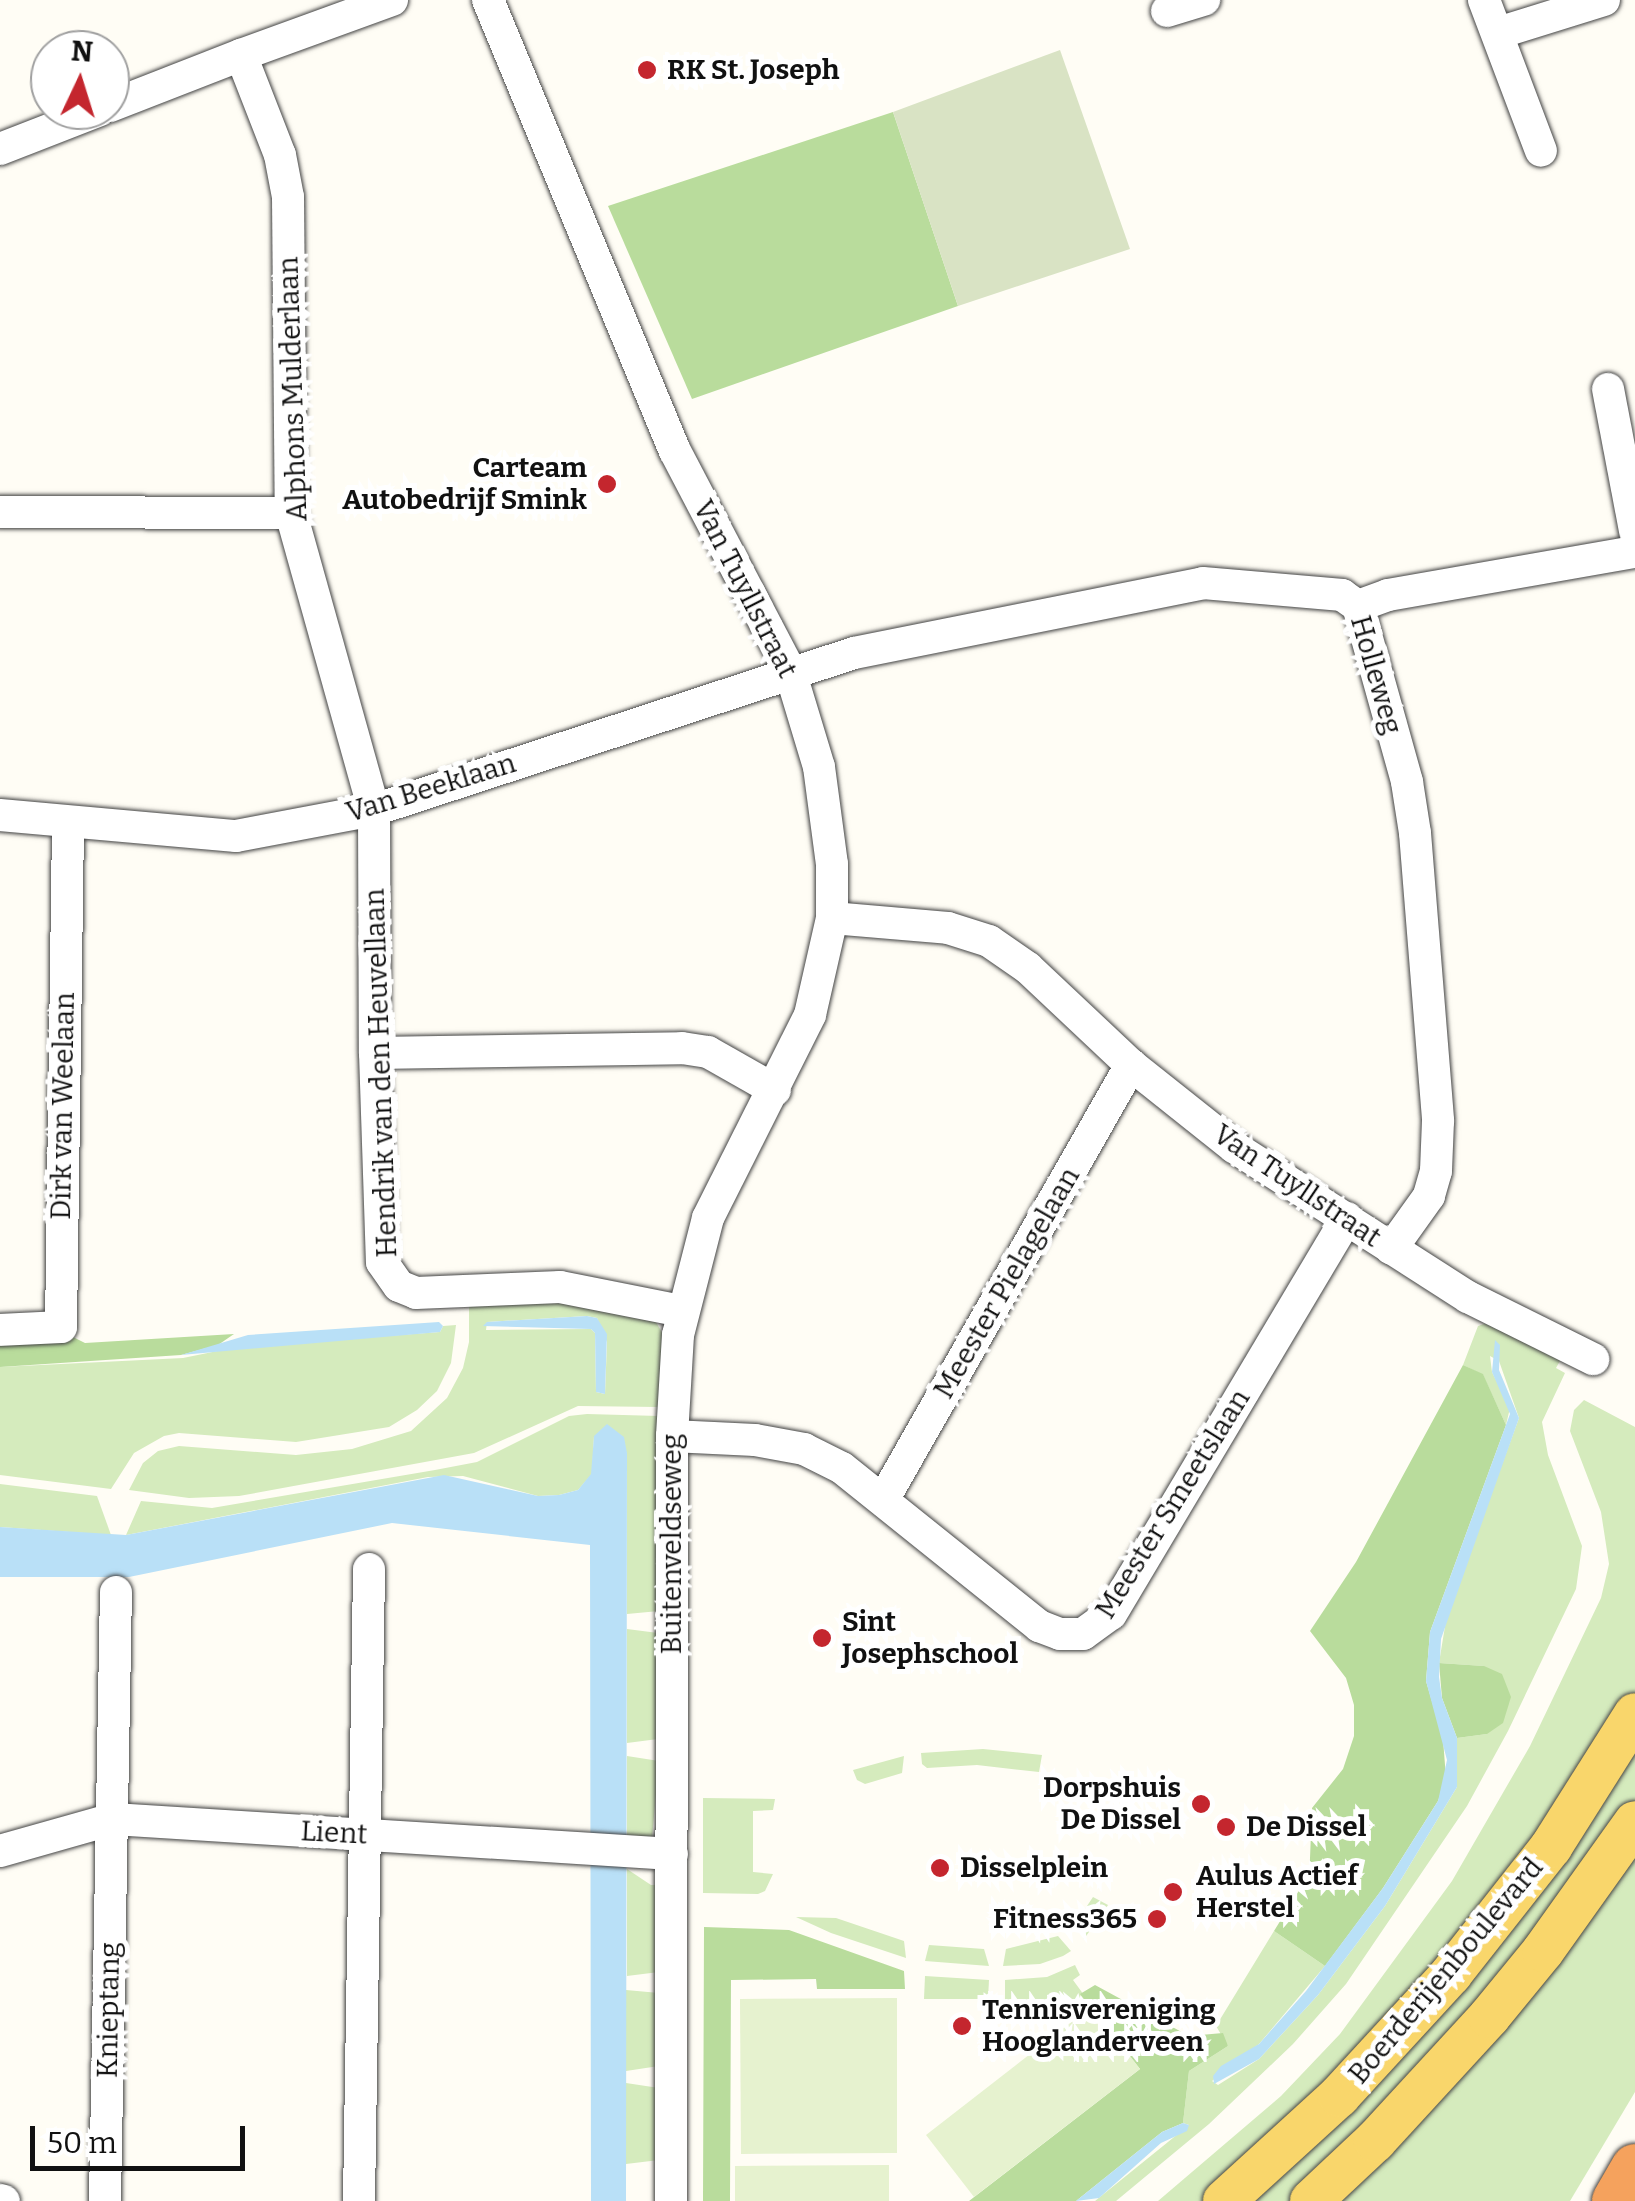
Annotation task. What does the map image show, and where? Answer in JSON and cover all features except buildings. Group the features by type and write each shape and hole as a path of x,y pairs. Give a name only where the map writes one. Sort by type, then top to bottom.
{"highway":[{"path":"1616,2201 1635,2168"}],"main road":[{"name":"Boerderijenboulevard","path":"1224,2201 1339,2096 1451,1974 1550,1847 1635,1714"},
{"name":"Boerderijenboulevard","path":"1312,2201 1387,2128 1489,2016 1543,1951 1635,1822"}],"street":[{"path":"130,98 392,0"},
{"name":"Van Tuyllstraat","path":"488,0 676,451 790,670 828,814 832,918 948,928 989,941 1028,968 1131,1064 1234,1147 1391,1249 1526,1329 1592,1359"},
{"path":"1167,11 1204,0"},
{"path":"1484,0 1540,152"},
{"path":"1498,33 1604,0"},
{"name":"Alphons Mulderlaan","path":"241,55 280,155 288,197 291,512 374,810"},
{"path":"1,145 43,130"},
{"path":"1608,389 1635,531"},
{"path":"0,512 291,512"},
{"path":"1358,606 1388,594 1635,552"},
{"name":"Holleweg","path":"790,670 854,652 1203,584 1324,590 1358,606 1407,782 1415,832 1438,1121 1436,1171 1430,1196 1391,1249"},
{"name":"Van Beeklaan","path":"0,815 236,836 374,810 790,670"},
{"name":"Hendrik van den Heuvellaan","path":"374,810 375,1053 382,1262 399,1286 416,1293 560,1286 681,1311"},
{"name":"Dirk van Weelaan","path":"0,1330 62,1327 68,824"},
{"name":"Buitenveldseweg","path":"671,2201 672,1436 681,1311 708,1218 810,1016 832,918"},
{"path":"375,1053 682,1048 708,1052 775,1090"},
{"name":"Meester Pielagelaan","path":"883,1500 1131,1064"},
{"name":"Meester Smeetslaan","path":"672,1436 755,1440 804,1449 842,1468 1039,1626 1072,1636 1095,1629 1111,1614 1347,1218"},
{"path":"359,2201 370,1569"},
{"name":"Knieptang","path":"105,2201 116,1592"},
{"name":"Lient","path":"0,1851 112,1819 672,1854"}],"green space":[{"path":"1060,50 1130,249 958,306 893,112"},
{"path":"893,112 958,306 692,399 608,206"},
{"path":"524,1296 656,1322 664,1336 658,1407 578,1406 474,1453 239,1496 189,1498 129,1490 143,1463 158,1451 179,1446 296,1455 352,1449 411,1431 447,1398 463,1368 469,1342 469,1299","holes":["597,1318 607,1342 605,1394 596,1392 595,1333 591,1329 486,1330 487,1322"]},
{"path":"1490,1322 1561,1359 1556,1368 1565,1373 1542,1422 1548,1455 1582,1546 1576,1589 1467,1806 1346,1984 1293,2044 1209,2124 1116,2201 1095,2201 1189,2125 1183,2123 1189,2071 1228,2046 1216,2026 1274,1931 1325,1966 1259,2044 1212,2081 1218,2085 1259,2059 1318,1995 1385,1906 1457,1787 1457,1738 1487,1734 1484,1666 1439,1663 1447,1614 1519,1418 1499,1361 1490,1356 1492,1372 1510,1408 1506,1425 1483,1375 1463,1365 1478,1326"},
{"path":"456,1325 451,1363 437,1391 417,1410 389,1427 296,1442 179,1433 164,1436 134,1453 111,1489 0,1475 0,1367 183,1358 237,1347 440,1332 443,1326"},
{"path":"234,1334 218,1345 181,1355 0,1367 0,1341 73,1337 85,1343"},
{"path":"1463,1365 1483,1374 1506,1425 1430,1632 1426,1681 1443,1739 1446,1778 1438,1801 1383,1888 1325,1966 1274,1931 1303,1884 1309,1883 1312,1808 1343,1769 1354,1736 1354,1705 1346,1678 1310,1631 1356,1562"},
{"path":"1584,1400 1635,1427 1635,1697 1491,1913 1211,2201 1158,2201 1281,2096 1340,2034 1452,1881 1530,1746 1601,1598 1609,1564 1601,1512 1570,1431 1574,1410"},
{"path":"569,1416 659,1416 659,1611 627,1614 627,1453 594,1436 592,1474 578,1490 559,1495 538,1496 463,1476 428,1477 126,1535 141,1501 212,1508 477,1462"},
{"path":"0,1484 97,1496 111,1535 0,1527"},
{"path":"627,1629 658,1633 658,1739 627,1743"},
{"path":"1439,1663 1484,1666 1502,1674 1511,1697 1503,1723 1487,1734 1457,1738 1442,1698"},
{"path":"1635,1728 1635,1808 1586,1879 1299,2201 1235,2201"},
{"path":"983,1749 1042,1755 1039,1772 977,1765 927,1768 922,1764 921,1753"},
{"path":"627,1756 659,1761 652,1838 627,1840"},
{"path":"904,1756 902,1773 865,1784 857,1780 853,1770"},
{"path":"703,1798 775,1799 773,1810 753,1811 753,1872 773,1874 765,1891 703,1893"},
{"path":"1635,1835 1635,2092 1570,2201 1322,2201"},
{"path":"627,1869 651,1885 659,1885 659,1972 627,1976"},
{"path":"1093,1897 1108,1905 1084,1939 1075,1924"},
{"path":"796,1917 836,1918 904,1941 906,1958 831,1933"},
{"path":"704,1927 789,1930 904,1971 905,1989 817,1989 816,1979 731,1980 730,2201 703,2201"},
{"path":"1058,1936 1071,1951 1063,1956 1040,1964 1003,1966 1006,1949"},
{"path":"929,1945 984,1949 989,1966 925,1961"},
{"path":"1075,1965 1080,1975 1073,1980 1092,2006 1085,2011 1005,2009 1005,1980 1047,1977"},
{"path":"925,1976 989,1980 988,1999 924,1999"},
{"path":"1095,1985 1189,2036 1223,2033 1228,2046 1189,2071 1183,2123 1162,2132 1076,2201 969,2201 1140,2069 1080,1994"},
{"path":"626,1990 659,1993 659,2066 626,2071"},
{"path":"897,1998 897,2153 741,2154 740,1999"},
{"path":"1092,2006 1140,2069 974,2197 926,2135"},
{"path":"626,2083 659,2088 659,2160 626,2164"},
{"path":"889,2165 889,2201 735,2201 735,2166"}],"water":[{"path":"597,1318 607,1334 605,1394 596,1392 595,1333 591,1329 483,1326 487,1322"},
{"path":"439,1322 443,1326 440,1332 181,1355 248,1335"},
{"path":"1495,1340 1500,1345 1499,1370 1519,1418 1441,1639 1439,1677 1442,1698 1457,1738 1457,1787 1385,1906 1318,1995 1259,2059 1214,2084 1213,2076 1221,2066 1259,2044 1306,1991 1383,1888 1438,1801 1447,1760 1426,1681 1430,1632 1510,1414 1492,1372"},
{"path":"607,1424 624,1437 627,1453 626,2201 591,2201 590,1545 392,1523 129,1577 0,1577 0,1527 126,1535 444,1475 538,1496 559,1495 578,1490 591,1474 594,1436"},
{"path":"1183,2123 1189,2125 1187,2131 1161,2143 1099,2198 1076,2201 1162,2132"}],"place":[{"name":"RK St. Joseph","path":"647,70"},
{"name":"Carteam Autobedrijf Smink","path":"607,484"},
{"name":"Sint Josephschool","path":"822,1638"},
{"name":"Dorpshuis De Dissel","path":"1201,1804"},
{"name":"De Dissel","path":"1226,1827"},
{"name":"Disselplein","path":"940,1868"},
{"name":"Aulus Actief Herstel","path":"1173,1892"},
{"name":"Fitness365","path":"1157,1919"},
{"name":"Tennisvereniging Hooglanderveen","path":"962,2026"}]}
